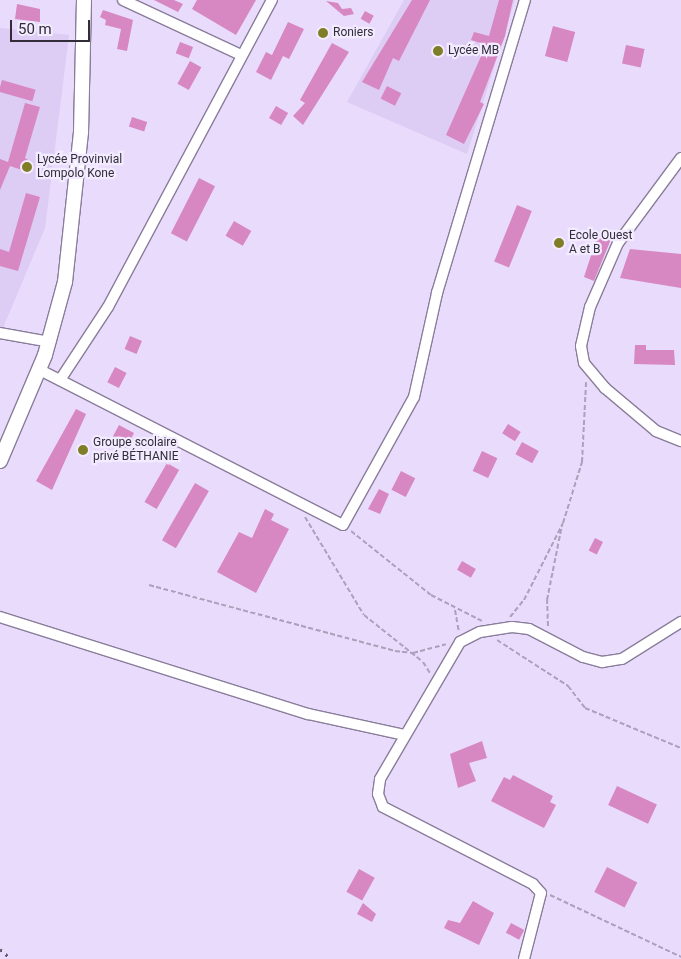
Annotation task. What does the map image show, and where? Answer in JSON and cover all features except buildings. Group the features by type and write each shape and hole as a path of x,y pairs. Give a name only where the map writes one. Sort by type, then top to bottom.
{"main road":[{"path":"0,461 40,370 50,342 73,230 84,81 84,0"}],"street":[{"path":"122,0 241,55"},
{"path":"60,380 108,307 272,0"},
{"path":"40,370 343,525 414,397 437,293 525,0"},
{"path":"681,158 618,243 583,327 584,362 632,413 656,431 681,441"},
{"path":"0,333 50,342"},
{"path":"0,617 308,714 404,735"},
{"path":"524,959 541,904 541,893 533,884 383,807 378,794 380,780 404,735 460,642 480,632 501,629 528,629 548,636 583,657 602,662 622,659 681,622"}],"path":[{"path":"548,636 547,600 563,523 582,462 587,401 584,362"},
{"path":"296,502 364,615 413,654 429,671 432,688"},
{"path":"343,525 430,596 501,629 524,600 563,523"},
{"path":"149,585 330,636 413,654 460,642 455,609"},
{"path":"480,632 490,635 568,686 585,708 681,748"},
{"path":"533,884 681,957"}],"shaded area":[{"name":"Lycée MB","path":"404,0 515,0 467,154 347,102"},
{"name":"Lycée Provinvial Lompolo Kone","path":"0,28 69,35 45,228 0,335"}],"railway":[{"path":"0,949 11,959"}],"place":[{"name":"Roniers","path":"323,33"},
{"name":"Lycée MB","path":"438,51"},
{"name":"Lycée Provinvial Lompolo Kone","path":"27,167"},
{"name":"Ecole Ouest A et B","path":"559,243"},
{"name":"Groupe scolaire privé BÉTHANIE","path":"83,450"}]}
